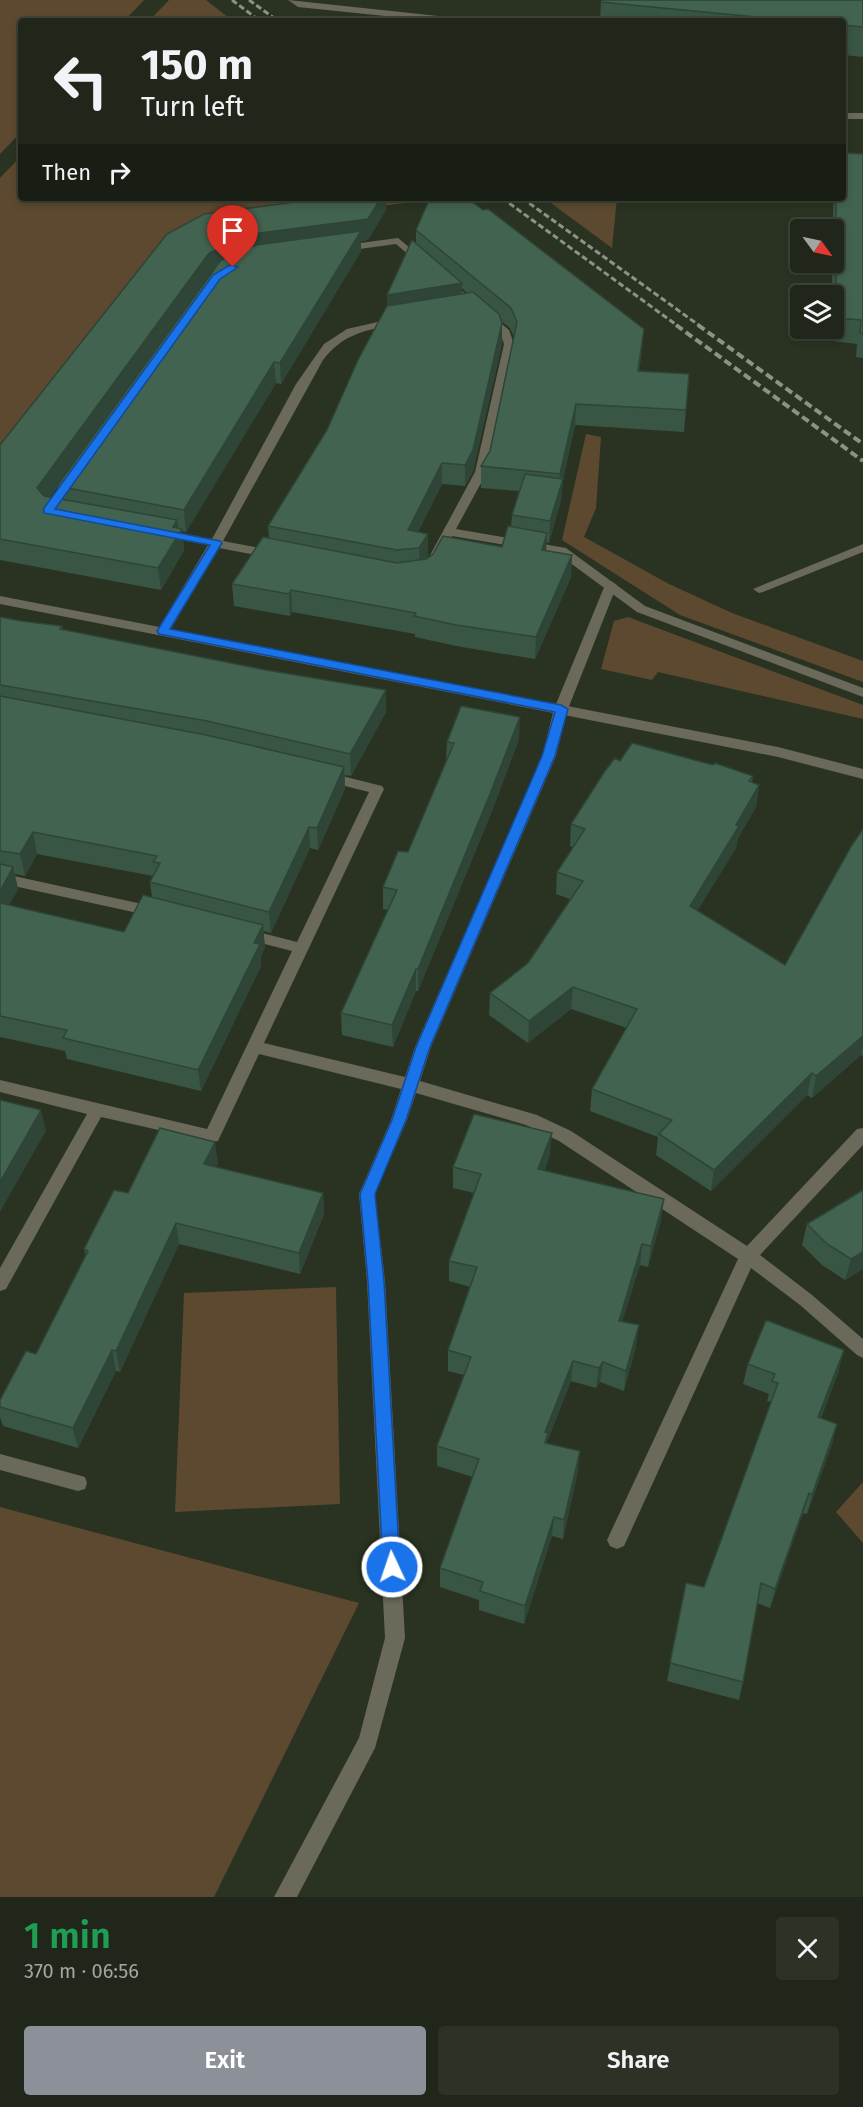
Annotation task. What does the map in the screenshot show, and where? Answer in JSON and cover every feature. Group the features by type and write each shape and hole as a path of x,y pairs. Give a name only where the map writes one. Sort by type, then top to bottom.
{"street":[{"path":"292,0 298,4 428,18"},
{"path":"846,116 863,116"},
{"path":"398,241 469,308 505,332 509,344 481,472 450,532 425,575 397,578 48,511 217,277 255,260 398,241"},
{"path":"163,631 216,543 310,373 329,345 347,333 370,325 405,319"},
{"path":"450,532 562,551 641,609 863,693"},
{"path":"759,589 863,548"},
{"path":"285,1897 368,1741 396,1638 376,1281 367,1194 399,1120 408,1084 549,756 561,709 611,585"},
{"path":"0,600 778,752 863,774"},
{"path":"0,1086 212,1136 377,789 310,774"},
{"path":"0,878 174,916"},
{"path":"232,931 302,948"},
{"path":"255,1047 408,1084 531,1120 565,1136 748,1256 806,1300 863,1350"},
{"path":"0,1284 97,1110"},
{"path":"617,1540 748,1256 863,1134"},
{"path":"0,1462 78,1483"}],"shaded area":[{"path":"0,0 144,0 127,18 18,18 18,135 0,154"},
{"path":"169,0 206,0 229,18 152,18"},
{"path":"18,159 18,201 420,201 177,233 0,456 0,178"},
{"path":"548,201 617,201 612,248"},
{"path":"586,434 601,437 596,508 584,537 669,584 732,613 863,661 863,682 680,615 562,540"},
{"path":"628,617 863,705 863,719 658,672 652,680 601,669 614,621"},
{"path":"336,1287 340,1504 175,1512 184,1293"},
{"path":"863,1482 863,1543 836,1512"},
{"path":"0,1507 359,1603 214,1897 0,1897"}],"building":[{"path":"602,0 863,0 863,27 846,25 846,18 768,18 601,2"},
{"path":"846,153 863,154 863,334 860,333 861,320 844,319 844,285 836,285 836,273 844,273 844,219 836,219 836,201 846,201"},
{"path":"302,201 379,201 368,219 253,234 209,253 37,488 44,496 177,520 173,527 182,529 158,568 0,539 0,445 167,234 204,214"},
{"path":"429,201 471,201 483,210 488,209 644,329 638,371 689,374 686,410 576,404 560,474 481,466 490,451 517,322 511,308 416,230"},
{"path":"361,231 280,363 274,362 184,510 57,486 221,260 256,245"},
{"path":"412,240 462,283 387,295"},
{"path":"473,292 499,314 502,323 473,450 465,465 442,463 408,530 428,534 419,548 397,550 268,526 327,430 358,360 387,306"},
{"path":"525,474 563,479 550,521 512,515"},
{"path":"508,526 547,533 542,550 572,555 536,637 456,625 414,616 416,613 291,590 289,594 232,584 263,537 397,563 426,559 433,554 443,536 502,547"},
{"path":"0,617 62,626 60,629 266,670 386,690 350,754 207,721 0,685"},
{"path":"0,696 206,735 344,767 317,828 309,827 269,912 150,882 160,863 153,862 157,856 33,832 20,854 0,851"},
{"path":"461,706 520,717 418,969 416,969 392,1025 341,1013 397,890 383,887 398,851 408,852 454,743 447,742"},
{"path":"632,743 713,765 715,763 753,776 749,781 759,785 736,825 739,826 690,906 785,965 863,829 863,1036 816,1076 812,1073 714,1170 659,1134 672,1120 592,1089 637,1009 573,987 529,1021 490,993 528,963 583,881 557,872 585,829 571,824 605,771 615,758 620,761"},
{"path":"0,864 13,867 0,891"},
{"path":"143,895 263,925 254,943 260,944 198,1070 63,1038 67,1030 0,1016 0,903 124,932"},
{"path":"0,1100 41,1110 0,1182"},
{"path":"474,1114 552,1133 538,1169 664,1199 651,1246 642,1244 619,1321 639,1325 626,1371 603,1362 599,1368 573,1361 545,1432 548,1433 545,1443 580,1451 564,1520 554,1517 525,1606 480,1591 483,1582 440,1568 479,1459 437,1446 471,1357 448,1350 477,1267 449,1261 481,1174 453,1167"},
{"path":"160,1128 215,1142 204,1164 323,1193 299,1253 176,1223 116,1351 112,1350 73,1428 0,1407 0,1400 26,1351 36,1354 88,1251 84,1249 114,1190 128,1193"},
{"path":"863,1190 863,1252 851,1259 827,1244 807,1224"},
{"path":"766,1320 844,1350 818,1417 837,1424 812,1495 809,1493 775,1589 761,1583 743,1682 670,1663 686,1583 704,1587 778,1383 772,1381 775,1374 748,1364"}],"railway":[{"path":"232,0 256,18"},
{"path":"249,0 274,18"},
{"path":"506,201 678,326"},
{"path":"526,201 700,326"},
{"path":"676,325 863,461"},
{"path":"698,325 863,444"}],"route":[{"path":"233,267 217,277 48,511 216,543 163,631 561,709 549,756 423,1047 408,1084 399,1120 367,1194 376,1281 392,1567"}]}
